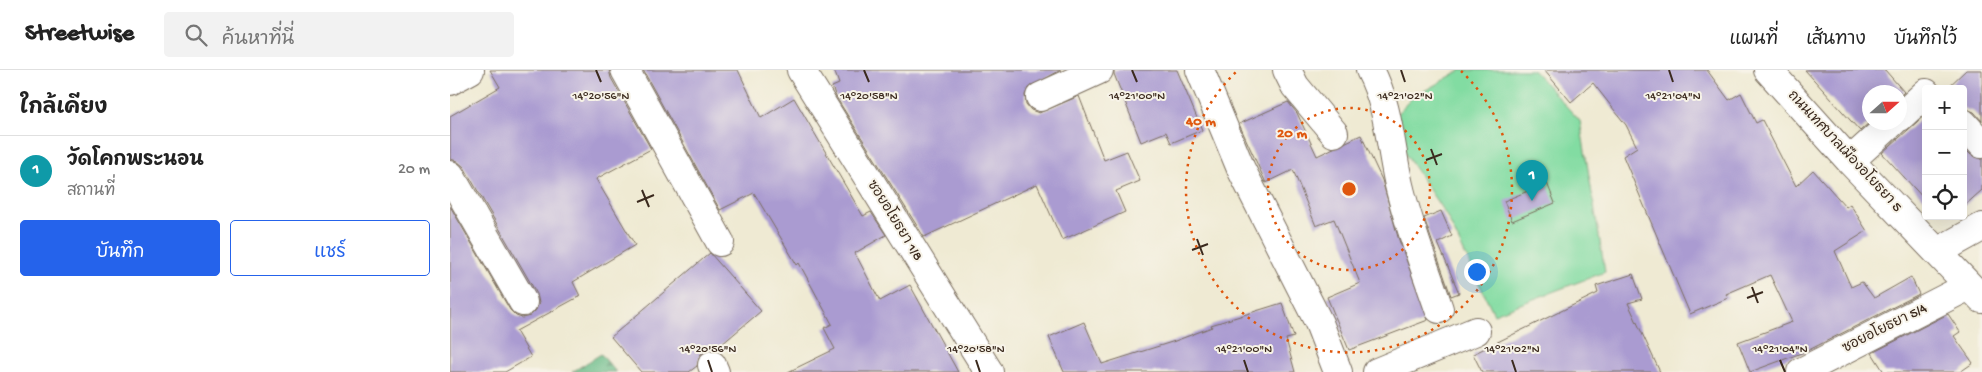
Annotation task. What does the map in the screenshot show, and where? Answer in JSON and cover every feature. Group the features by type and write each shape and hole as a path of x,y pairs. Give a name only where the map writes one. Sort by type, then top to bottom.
{"street":[{"path":"450,81 470,70"},
{"path":"625,70 720,242"},
{"name":"ซอยอโยธยา 1/8","path":"801,70 989,372"},
{"path":"1040,97 1096,70"},
{"path":"1200,70 1241,169 1319,323 1338,372"},
{"path":"1287,70 1295,86 1334,133"},
{"path":"1370,70 1389,123 1399,183 1409,220 1439,308"},
{"name":"ถนนเทศบาลเมืองอโยธยา 5","path":"1768,70 1850,161 1976,293"},
{"path":"1907,111 1922,97"},
{"path":"1967,127 1982,144"},
{"path":"1850,161 1884,130"},
{"path":"450,175 522,302"},
{"path":"1937,252 1982,226"},
{"name":"ซอยอโยธยา 5/4","path":"1802,372 1976,293"},
{"path":"1376,372 1476,331"}],"green space":[{"path":"1461,70 1533,70 1580,121 1605,272 1494,314 1446,215 1386,125 1412,98"},
{"path":"601,354 616,372 572,372"}],"building":[{"path":"490,70 609,70 611,78 651,149 596,179 635,245 573,282 580,296 516,331 531,357 505,372 450,372 450,206 510,310 516,316 522,318 530,316 536,310 539,303 537,294 464,167 457,161 450,159 450,116 500,87"},
{"path":"643,70 738,70 761,118 794,98 863,216 871,212 886,235 855,253 880,301 910,285 958,372 788,372 835,349 824,328 832,324 799,263 797,265 754,193 720,210"},
{"path":"834,70 1061,70 1028,88 1025,95 1026,104 1031,110 1039,113 1079,96 1104,160 1127,151 1140,181 1116,191 1125,212 1062,240 1037,184 924,237 836,97 832,87 839,84"},
{"path":"1114,70 1177,70 1202,130 1171,143 1166,132 1141,142"},
{"path":"1544,70 1707,70 1729,100 1741,93 1756,123 1762,120 1796,186 1813,170 1846,207 1850,204 1867,231 1835,251 1851,287 1862,282 1874,298 1911,277 1919,294 1807,351 1750,372 1738,342 1792,322 1770,275 1726,294 1728,298 1690,314 1623,156 1637,147 1626,125 1593,83 1571,102"},
{"path":"1805,70 1885,70 1898,85 1862,85 1862,129 1860,131"},
{"path":"1966,70 1982,70 1982,121 1974,112 1967,109 1967,85 1950,85"},
{"path":"1288,102 1297,113 1317,156 1361,135 1382,180 1398,237 1428,320 1349,350 1327,297 1360,283 1334,219 1316,226 1293,170 1266,183 1239,124"},
{"path":"1922,118 1922,197 1882,153"},
{"path":"1967,151 1971,155 1982,159 1982,190 1967,203"},
{"path":"1547,183 1555,203 1512,221 1504,201"},
{"path":"1441,211 1452,236 1438,243 1459,293 1451,296 1424,218"},
{"path":"710,253 761,311 715,350 706,350 700,355 697,366 689,372 641,372 611,337"},
{"path":"1633,274 1642,299 1628,303 1660,372 1482,372 1473,354 1598,293 1596,286"},
{"path":"1282,303 1294,337 1286,339 1295,372 1064,372 1049,337 1084,322 1102,364 1175,341 1212,327 1211,325"},
{"path":"1948,314 1960,332 1954,336 1973,363 1960,372 1884,372 1872,353"}],"place":[{"name":"วัดโคกพระนอน","path":"1532,201"}]}
